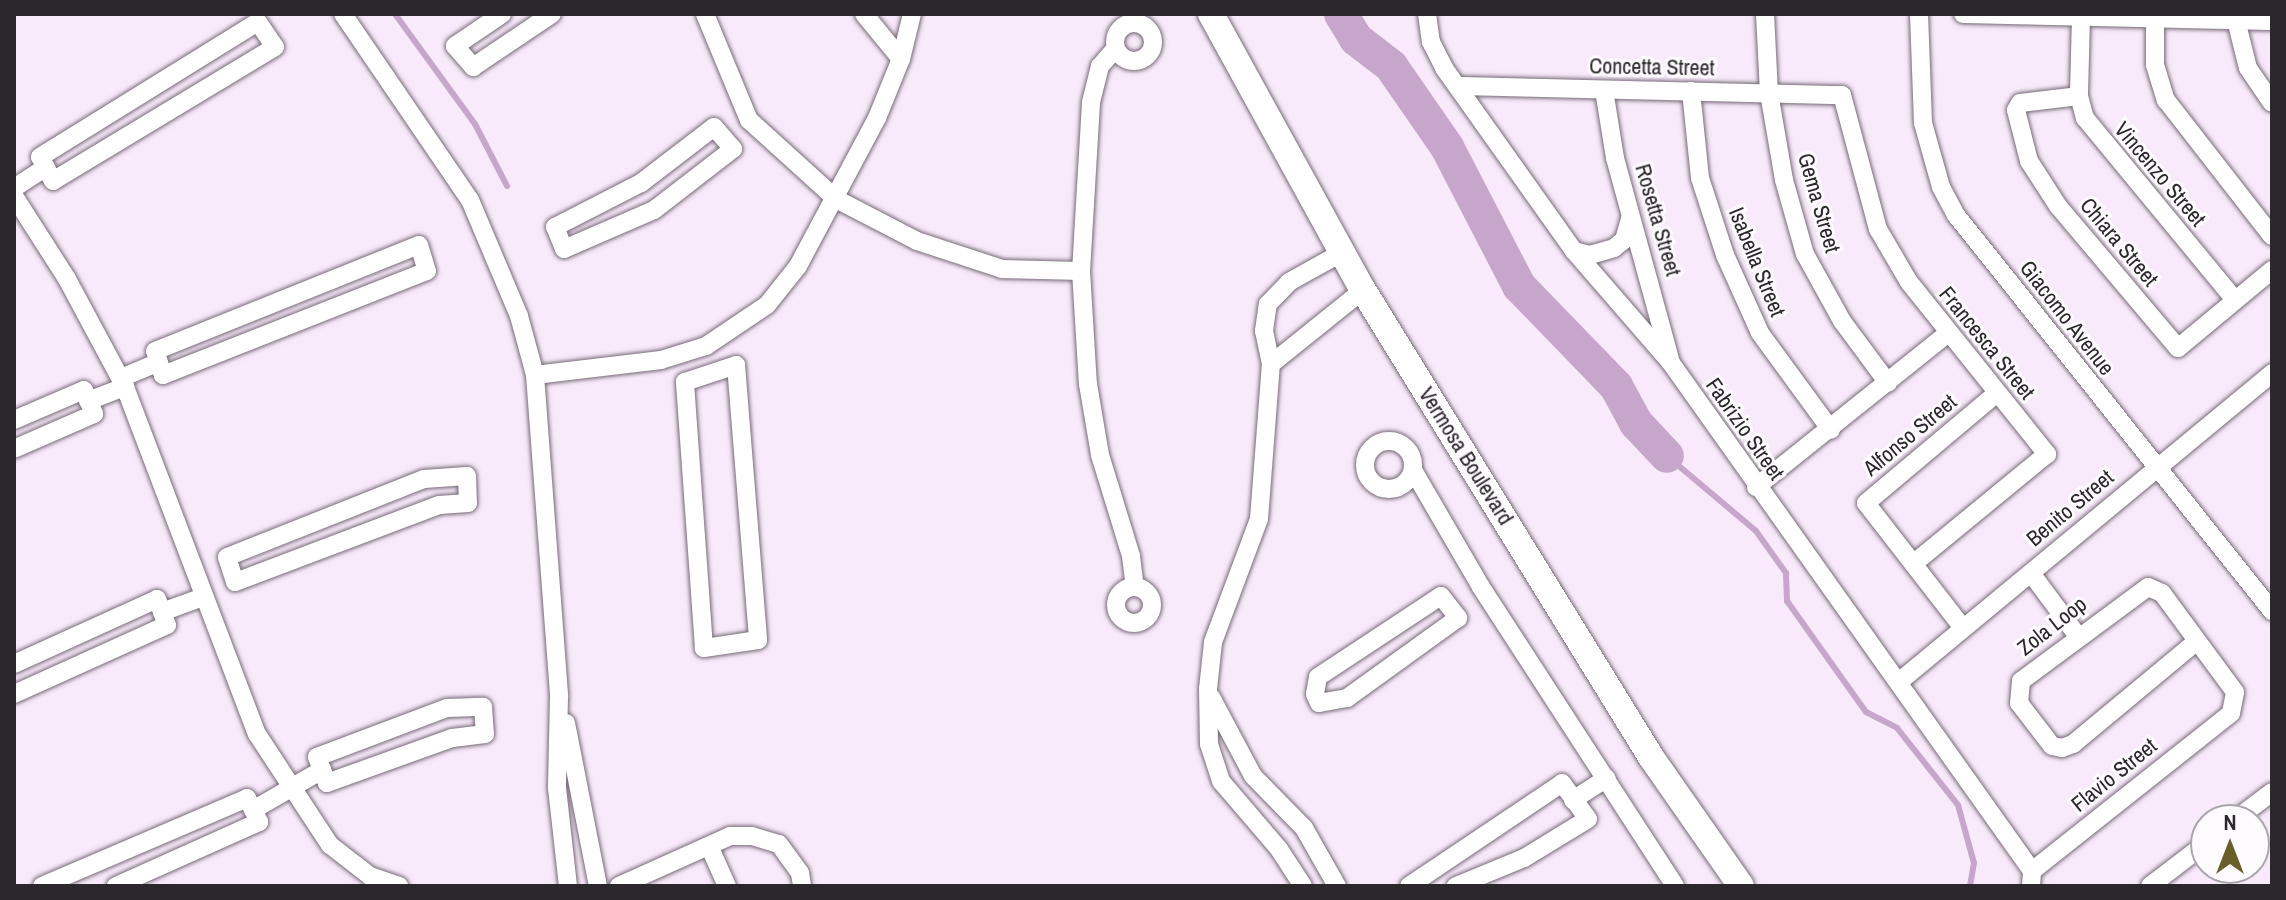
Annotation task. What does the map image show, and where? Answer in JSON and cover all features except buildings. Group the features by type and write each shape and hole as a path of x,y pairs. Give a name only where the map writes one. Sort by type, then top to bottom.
{"main road":[{"name":"Vermosa Boulevard","path":"1211,14 1363,290 1651,757 1741,886"}],"street":[{"path":"343,14 470,200 519,316 535,375 559,697 557,788 568,886"},
{"path":"502,14 455,46 473,67 552,14"},
{"path":"705,14 749,120 836,199 917,241 1002,269 1081,271"},
{"path":"864,14 901,59"},
{"path":"535,375 661,360 706,346 767,305 798,266 836,199 901,59 912,14"},
{"name":"Fabrizio Street","path":"1427,14 1431,42 1444,68 1461,86 1574,251 1671,363 1756,487 1900,681 2032,878"},
{"name":"Gema Street","path":"1765,14 1769,93 1784,180 1805,254 1842,321 1888,383"},
{"name":"Giacomo Avenue","path":"1919,14 1923,123 1941,187 1956,215 2272,611"},
{"path":"1963,14 2272,21"},
{"name":"Vincenzo Street","path":"2081,17 2079,96 2097,138 2235,300"},
{"path":"2155,18 2155,65 2166,100 2272,236"},
{"path":"2236,20 2248,68 2272,103"},
{"path":"258,22 275,47 53,181 46,167 40,157 258,22"},
{"path":"1115,49 1100,66 1091,103 1081,271 1088,384 1100,455 1131,556 1135,587"},
{"name":"Concetta Street","path":"1461,86 1842,95"},
{"name":"Rosetta Street","path":"1604,90 1630,219 1671,363"},
{"name":"Isabella Street","path":"1691,91 1700,178 1725,255 1760,333 1831,430"},
{"name":"Francesca Street","path":"1842,95 1878,229 1909,282 1947,334 2047,454 1913,564"},
{"name":"Chiara Street","path":"2079,96 2028,99 2016,110 2029,161 2058,206 2178,348 2272,270"},
{"path":"726,139 749,120"},
{"path":"714,127 726,139 733,149 654,210 564,249 555,227 641,183 714,127"},
{"path":"14,188 46,167"},
{"path":"14,196 123,382 257,734 330,845 370,876 399,886"},
{"path":"1574,251 1590,255 1614,248 1624,240 1630,219"},
{"path":"419,245 427,271 163,375 159,362 155,351 419,245"},
{"path":"1303,886 1279,849 1221,781 1209,744 1208,689 1213,642 1259,519 1271,364 1264,331 1268,304 1289,282 1341,253"},
{"path":"1271,364 1363,290"},
{"path":"1756,487 1831,430 1947,334"},
{"path":"706,346 707,372"},
{"path":"88,401 159,362"},
{"path":"736,365 758,640 704,648 685,382 707,372 736,365"},
{"name":"Benito Street","path":"1900,681 2272,373"},
{"path":"14,420 84,390 94,414 14,449"},
{"name":"Alfonso Street","path":"1963,628 1866,503 1996,394"},
{"path":"1413,470 1481,587 1675,886"},
{"path":"467,476 468,503 439,505 235,582 231,571 227,557 424,479 467,476"},
{"path":"162,612 231,571"},
{"path":"2031,573 2077,635"},
{"path":"1450,605 1481,587"},
{"name":"Zola Loop","path":"2197,641 2073,744 2062,748 2052,746 2019,703 2017,691 2021,681 2077,635 2148,587 2162,593 2235,692 2235,705"},
{"path":"1441,596 1450,605 1458,618 1347,698 1316,700 1321,674 1441,596"},
{"path":"14,664 157,599 167,625 14,694"},
{"path":"1208,689 1253,776 1304,828 1337,886"},
{"path":"559,697 598,886"},
{"name":"Flavio Street","path":"2032,878 2235,705"},
{"path":"483,707 485,734 452,738 327,783 322,770 317,757 447,708 483,707"},
{"path":"253,810 322,770"},
{"path":"1573,800 1607,778"},
{"path":"1409,886 1562,783 1588,819 1524,858 1456,886"},
{"path":"42,886 247,798 259,822 116,886"},
{"path":"1279,849 1304,828"},
{"path":"619,886 710,848 730,836 752,836 779,844 800,873 802,886"},
{"path":"710,848 727,886"},
{"path":"2150,886 2190,855"}],"waterway":[{"path":"395,14 475,124 507,186"},
{"path":"1341,14 1356,39 1391,66 1447,147 1519,286 1616,386 1636,423 1667,456"},
{"path":"1667,456 1756,531 1786,573 1787,601 1866,712 1897,728 1958,805 1974,863 1970,886"}]}
